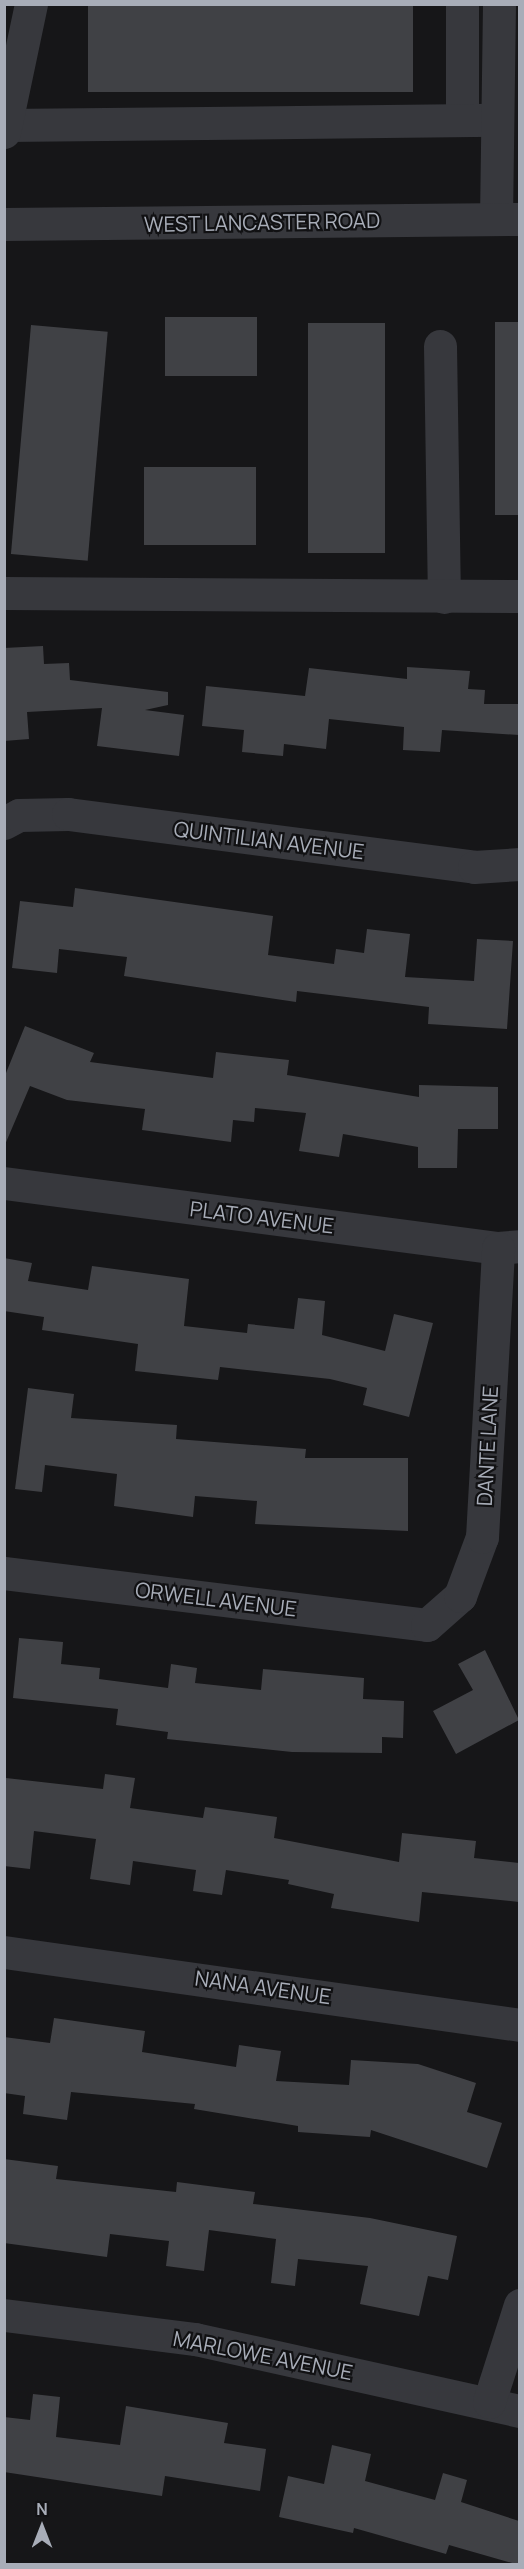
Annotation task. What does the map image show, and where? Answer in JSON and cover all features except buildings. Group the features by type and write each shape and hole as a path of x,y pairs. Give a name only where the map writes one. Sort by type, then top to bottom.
{"street":[{"path":"31,4 5,128 496,120"},
{"path":"462,4 462,120"},
{"path":"499,4 496,120 508,219"},
{"name":"WEST LANCASTER ROAD","path":"4,224 508,219"},
{"path":"440,346 444,597"},
{"path":"4,593 519,596"},
{"name":"QUINTILIAN AVENUE","path":"12,819 68,814 474,867 519,864"},
{"name":"PLATO AVENUE","path":"4,1182 509,1247"},
{"name":"DANTE LANE","path":"427,1625 460,1596 482,1537 509,1247"},
{"name":"ORWELL AVENUE","path":"4,1573 427,1625"},
{"name":"NANA AVENUE","path":"4,1952 519,2025"},
{"path":"504,2406 519,2305"},
{"name":"MARLOWE AVENUE","path":"4,2315 195,2339 504,2406"}]}
